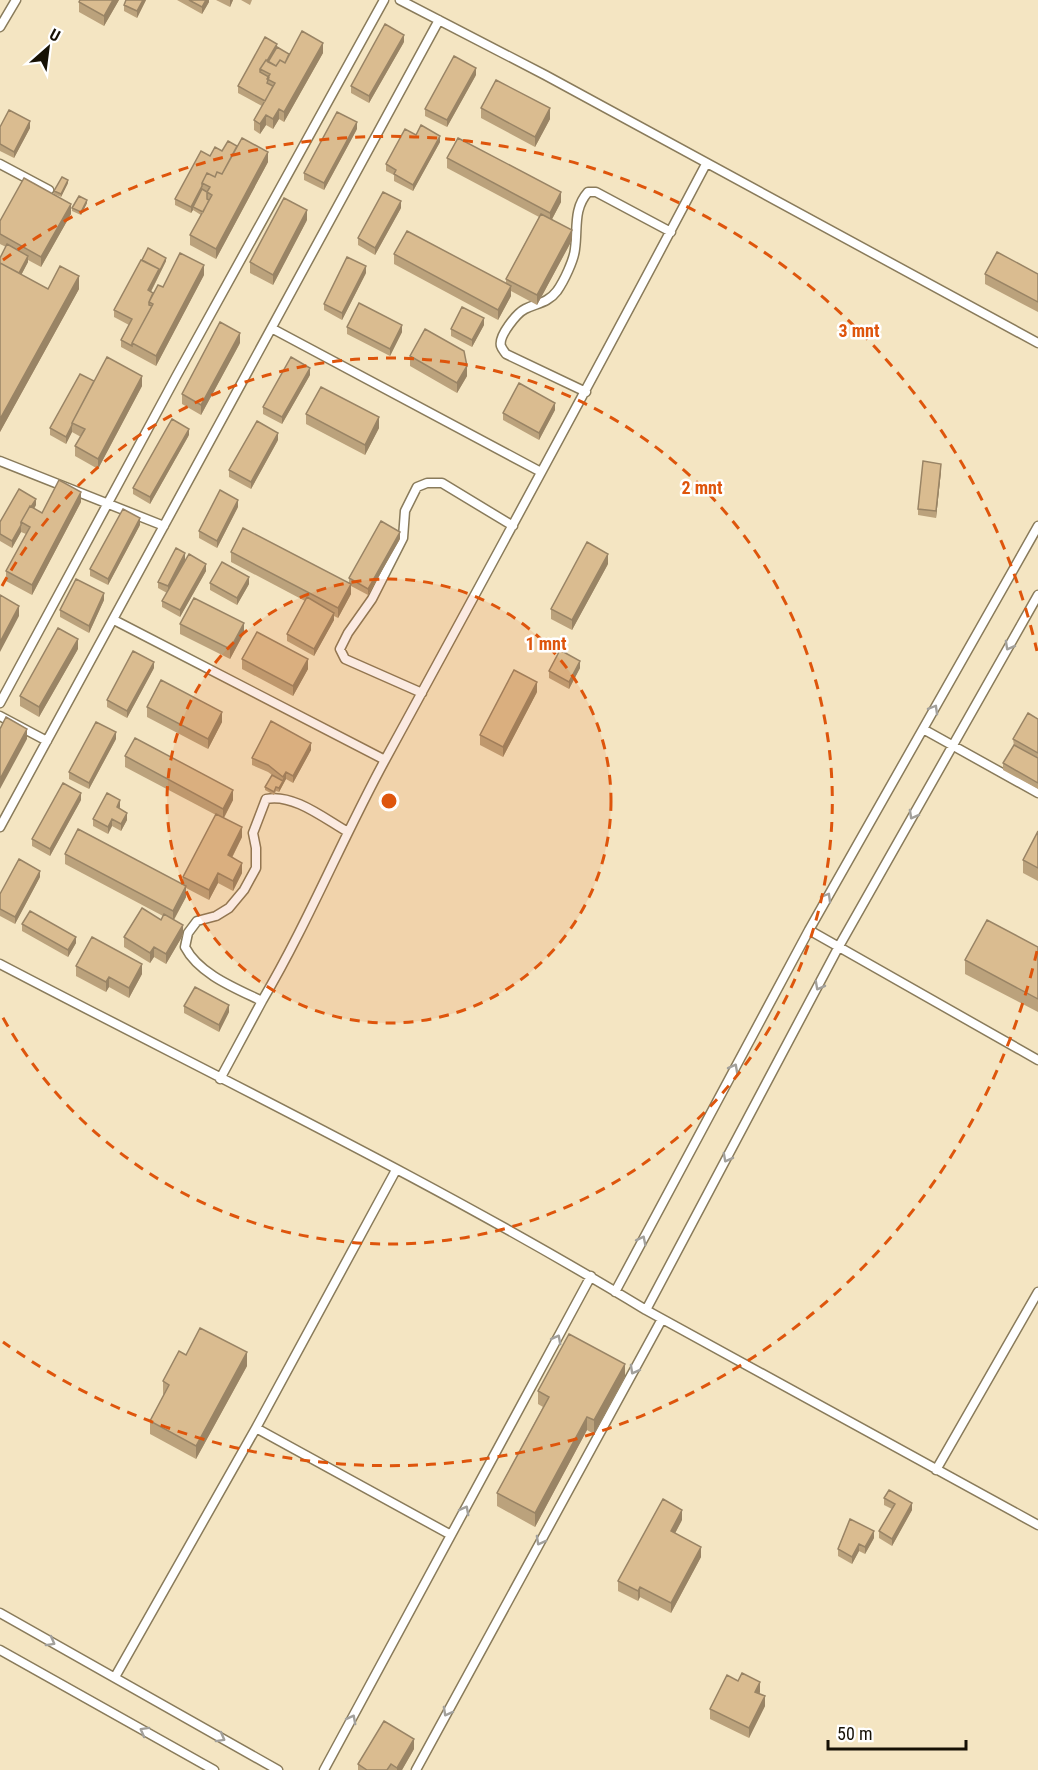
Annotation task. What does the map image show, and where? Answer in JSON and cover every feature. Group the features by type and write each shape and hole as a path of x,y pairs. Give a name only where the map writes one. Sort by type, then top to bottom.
{"lane":[{"path":"0,27 16,0"},
{"path":"0,703 384,0"},
{"path":"400,0 1038,343"},
{"path":"0,826 273,329 439,20"},
{"path":"0,164 49,190"},
{"path":"220,1079 282,967 385,760 586,392 706,164"},
{"path":"586,392 506,354 500,346 501,339 516,316 526,309 539,306 556,292 575,251 576,221 583,198 588,192 596,192 670,232"},
{"path":"273,329 541,472"},
{"path":"0,461 164,526"},
{"path":"422,693 345,659 340,649 348,633 368,607 403,538 405,511 411,497 417,487 428,483 442,483 513,526"},
{"path":"615,1292 809,930 1038,526"},
{"path":"646,1310 838,948 1038,595"},
{"path":"114,620 385,760"},
{"path":"0,716 47,741"},
{"path":"923,729 1038,793"},
{"path":"262,1001 227,984 190,958 185,947 188,933 197,921 216,916 229,908 244,890 256,868 253,833 266,800 277,797 298,804 348,832"},
{"path":"809,930 1038,1060"},
{"path":"0,963 396,1170 1038,1525"},
{"path":"114,1677 256,1428 396,1170"},
{"path":"324,1770 591,1276"},
{"path":"936,1470 1038,1292"},
{"path":"416,1770 662,1319"},
{"path":"256,1428 451,1535"},
{"path":"0,1613 278,1770"},
{"path":"0,1650 214,1770"}],"building":[{"path":"80,0 113,0 104,16 79,2"},
{"path":"126,0 143,0 137,11 124,5"},
{"path":"189,0 206,0 202,7"},
{"path":"385,24 404,35 369,96 351,86"},
{"path":"302,31 323,43 284,112 279,109 273,119 266,115 260,124 254,120 275,83 267,79 270,74 260,69 266,60 276,66 280,60 285,63"},
{"path":"265,37 277,44 260,69 260,72 269,77 267,83 273,86 265,101 238,86"},
{"path":"277,47 289,54 285,63 280,60 276,66 268,62"},
{"path":"454,56 476,68 447,120 425,109"},
{"path":"496,80 550,108 535,137 481,108"},
{"path":"9,110 30,121 14,152 0,144 0,127"},
{"path":"337,112 357,122 324,183 304,173"},
{"path":"421,125 440,136 413,185 394,174 396,170 386,164 405,129 416,135"},
{"path":"242,138 268,152 216,249 190,235 212,195 207,192 210,187 202,183 207,173 215,177 217,172 222,174"},
{"path":"458,138 561,192 550,213 447,158"},
{"path":"228,141 237,146 222,174 217,172 215,177 207,173 191,207 175,199 201,151 210,156 215,147 222,151"},
{"path":"62,177 68,180 61,194 54,191"},
{"path":"24,178 71,204 41,257 0,234 0,221"},
{"path":"202,189 207,192 209,200 203,212 193,207"},
{"path":"383,192 401,201 375,248 358,238"},
{"path":"79,196 87,200 81,212 72,208"},
{"path":"284,198 307,210 273,275 250,262"},
{"path":"541,214 572,230 537,295 506,279"},
{"path":"407,231 511,286 498,310 394,254"},
{"path":"7,244 28,256 19,273 0,263"},
{"path":"148,248 166,258 159,272 159,269 142,260"},
{"path":"997,252 1038,274 1038,302 985,274"},
{"path":"180,253 204,265 156,356 132,343 153,304 149,302 158,285 163,287"},
{"path":"347,257 366,266 342,313 324,304"},
{"path":"141,260 159,269 148,290 153,293 149,302 152,306 132,346 121,340 132,319 114,310"},
{"path":"0,263 48,289 60,266 79,276 0,419"},
{"path":"359,303 402,325 390,349 347,327"},
{"path":"462,307 484,318 472,340 451,329"},
{"path":"220,322 240,333 201,405 182,394"},
{"path":"425,329 464,351 467,366 457,383 410,356"},
{"path":"107,357 142,376 98,459 75,446 85,429 72,423"},
{"path":"291,357 310,368 282,417 263,407"},
{"path":"80,374 94,381 66,437 50,428"},
{"path":"519,383 555,403 539,433 503,413"},
{"path":"321,387 379,417 365,445 306,414"},
{"path":"172,419 189,429 150,497 133,488"},
{"path":"257,421 278,433 251,482 229,470"},
{"path":"923,461 941,464 936,511 918,509"},
{"path":"59,480 81,492 32,585 6,571 30,527 21,522 30,506 42,513"},
{"path":"19,489 36,499 12,541 0,534 0,522"},
{"path":"220,490 238,500 217,541 199,531"},
{"path":"123,509 140,518 108,579 90,569"},
{"path":"381,521 400,532 368,589 349,578"},
{"path":"243,528 351,584 338,608 231,552"},
{"path":"587,542 608,554 572,620 551,609"},
{"path":"176,548 185,553 168,586 158,582"},
{"path":"189,554 206,564 180,610 162,601"},
{"path":"222,562 249,577 237,598 210,583"},
{"path":"76,579 104,593 89,626 60,610"},
{"path":"0,595 19,606 0,642"},
{"path":"307,597 334,613 314,649 287,634"},
{"path":"194,598 244,623 230,649 180,624"},
{"path":"58,628 78,639 39,707 20,696"},
{"path":"257,632 308,659 293,686 242,659"},
{"path":"560,650 580,661 569,682 549,671"},
{"path":"133,651 154,662 127,711 107,700"},
{"path":"514,670 537,682 503,747 480,735"},
{"path":"161,680 222,712 208,739 147,707"},
{"path":"1028,713 1038,719 1038,753 1013,739"},
{"path":"6,717 27,729 0,779 0,729"},
{"path":"271,721 311,743 293,776 286,772 283,777 268,765 252,758"},
{"path":"96,722 116,732 89,783 69,772"},
{"path":"135,738 233,790 223,809 125,756"},
{"path":"1014,745 1038,758 1038,783 1003,763"},
{"path":"272,775 283,781 274,792 265,787"},
{"path":"63,783 81,793 50,849 32,839"},
{"path":"107,793 120,800 117,807 127,813 121,824 112,819 108,827 93,819"},
{"path":"216,814 242,827 228,855 242,863 233,881 218,873 209,890 183,877"},
{"path":"78,829 186,886 173,911 65,854"},
{"path":"1038,831 1038,868 1023,860"},
{"path":"19,859 40,871 15,917 0,909 0,894"},
{"path":"142,908 161,920 164,914 183,925 166,954 154,947 150,953 124,937"},
{"path":"30,911 76,937 68,950 22,924"},
{"path":"987,920 1038,947 1038,999 965,960"},
{"path":"92,937 142,964 129,988 109,977 106,982 76,966"},
{"path":"195,987 229,1005 219,1025 184,1006"},
{"path":"200,1328 247,1352 196,1446 150,1421 169,1385 163,1381 179,1351 186,1355"},
{"path":"569,1334 625,1364 594,1420 587,1417 535,1513 497,1493 549,1397 538,1391"},
{"path":"889,1490 912,1503 892,1539 879,1531 895,1504 884,1498"},
{"path":"663,1499 682,1510 671,1531 701,1547 671,1603 640,1587 638,1591 618,1581"},
{"path":"850,1519 874,1531 865,1547 859,1544 852,1557 838,1549"},
{"path":"742,1673 760,1682 755,1692 765,1696 749,1728 710,1709 727,1675 738,1681"},
{"path":"384,1721 414,1739 397,1768 391,1764 387,1770 367,1770 358,1764"}]}
